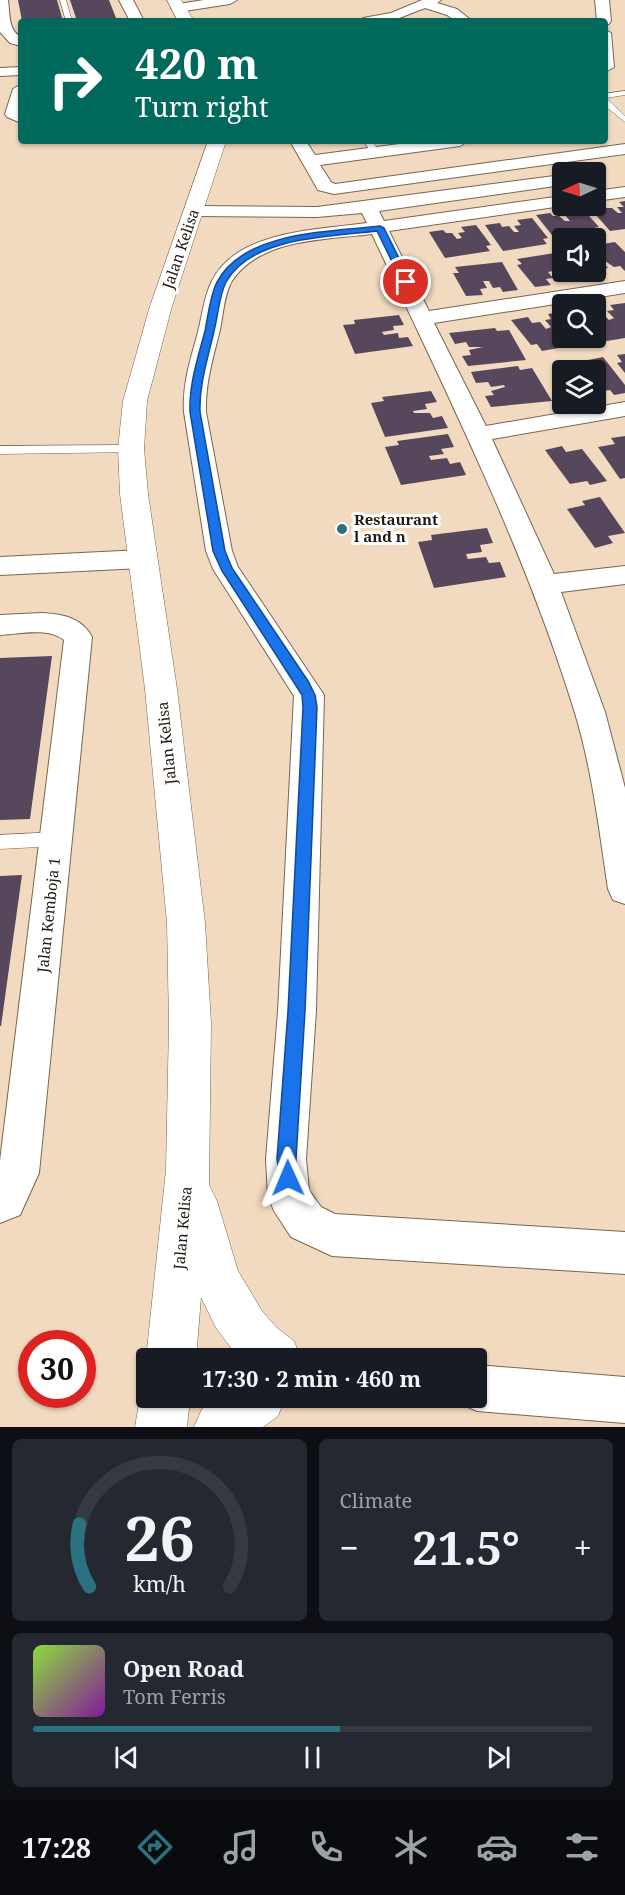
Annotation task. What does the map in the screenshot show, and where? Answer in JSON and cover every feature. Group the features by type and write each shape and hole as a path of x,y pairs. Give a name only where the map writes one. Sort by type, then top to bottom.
{"main road":[{"name":"Jalan Kelisa","path":"172,1348 188,1170 190,1023 186,923 161,689 134,494 131,449 135,401 161,306 216,144"},
{"path":"188,1170 200,1232 221,1292 247,1330 265,1348"},
{"path":"161,1427 164,1408"},
{"path":"220,1427 246,1408"}],"street":[{"path":"1,0 3,35 18,42"},
{"path":"126,0 135,18"},
{"path":"179,10 230,0"},
{"path":"602,0 604,18"},
{"path":"397,18 430,2 461,18"},
{"path":"608,67 625,64"},
{"path":"0,72 18,71"},
{"path":"18,98 13,114 18,116"},
{"path":"300,144 324,186 334,189 547,153 600,160 625,149"},
{"path":"309,161 372,146 405,144"},
{"path":"583,144 600,160"},
{"path":"552,182 374,218 283,241 256,250 238,261 221,283 194,392 195,412 219,551 226,568 309,695 297,1011 286,1159 289,1196 306,1222 332,1235 625,1253"},
{"path":"606,195 625,192"},
{"path":"195,211 316,212 374,218 552,202"},
{"path":"374,218 424,318 545,585 590,712 609,788 625,889"},
{"path":"424,318 625,287"},
{"path":"478,434 625,409"},
{"path":"0,566 142,559"},
{"path":"545,585 625,575"},
{"name":"Jalan Kemboja 1","path":"0,625 61,623 72,628 78,637 19,1173 2,1201"},
{"path":"487,1389 624,1405"}],"lane":[{"path":"63,0 68,18"},
{"path":"608,97 625,93"},
{"path":"608,102 625,120"},
{"path":"0,450 131,449"},
{"path":"0,843 57,839"}],"building":[{"path":"18,0 57,0 62,18 21,18"},
{"path":"70,0 109,0 116,18 76,18"},
{"path":"625,201 625,229 610,231 597,216 606,216 606,208 622,213 617,207 624,207 619,202"},
{"path":"550,213 552,216 559,216 565,221 570,221 566,216 589,216 599,227 552,228 552,235 536,215"},
{"path":"532,218 548,238 543,239 547,244 503,251 485,225 500,223 502,227 509,226 514,232 519,232 514,226 521,225 517,220"},
{"path":"476,225 491,245 486,246 490,251 445,258 429,232 443,230 446,233 452,233 457,239 462,238 458,233 465,232 461,227"},
{"path":"615,242 625,252 625,271 620,266 614,267 606,262 606,243"},
{"path":"552,253 552,271 548,272 552,278 546,279 551,285 535,287 517,265 522,264 517,259"},
{"path":"502,262 518,290 503,292 500,287 493,288 489,281 483,281 487,288 480,289 483,295 466,296 453,273 459,273 455,267"},
{"path":"625,303 625,338 606,340 606,317 609,320 614,318 607,311 614,310 610,305"},
{"path":"552,313 552,348 558,348 542,351 537,344 531,345 511,320 528,317 532,323 540,322 546,329 551,327 545,320 551,319 548,314"},
{"path":"399,315 404,325 393,326 394,330 382,332 384,335 398,333 399,338 408,337 413,346 355,354 343,325 355,324 354,320"},
{"path":"495,328 497,331 509,330 526,360 468,366 462,356 471,355 469,350 483,347 469,347 466,342 455,344 449,333"},
{"path":"625,354 625,373 617,363 622,362 617,355"},
{"path":"603,357 605,360 588,360"},
{"path":"606,361 625,385 625,393 614,395 610,390 606,390"},
{"path":"518,366 520,370 532,368 552,401 491,407 485,396 494,395 491,391 505,387 504,385 491,387 488,382 476,383 471,372"},
{"path":"431,391 437,402 425,404 427,409 413,411 414,413 430,413 433,418 442,416 448,428 385,437 371,403 384,401 382,397"},
{"path":"448,434 454,447 441,449 444,454 429,456 431,460 447,458 450,464 460,462 466,475 401,485 385,447 399,445 397,441"},
{"path":"625,436 625,478 620,479 598,447 615,444 611,438"},
{"path":"562,446 566,452 582,449 607,481 590,485 587,481 570,484 545,450"},
{"path":"600,497 625,533 608,536 613,543 595,548 567,509 585,505 582,501"},
{"path":"487,528 493,543 480,545 482,552 466,554 467,557 468,559 486,557 489,563 500,562 506,577 434,588 418,542 432,540 431,535"},
{"path":"52,656 30,819 0,820 0,658"},
{"path":"22,875 1,1026 0,1026 0,876"}],"place":[{"name":"Restaurant l and n","path":"342,529"}],"route":[{"path":"288,1178 286,1159 297,1011 309,695 226,568 219,551 195,412 194,392 221,283 238,261 256,250 283,241 380,228 406,282"}]}
